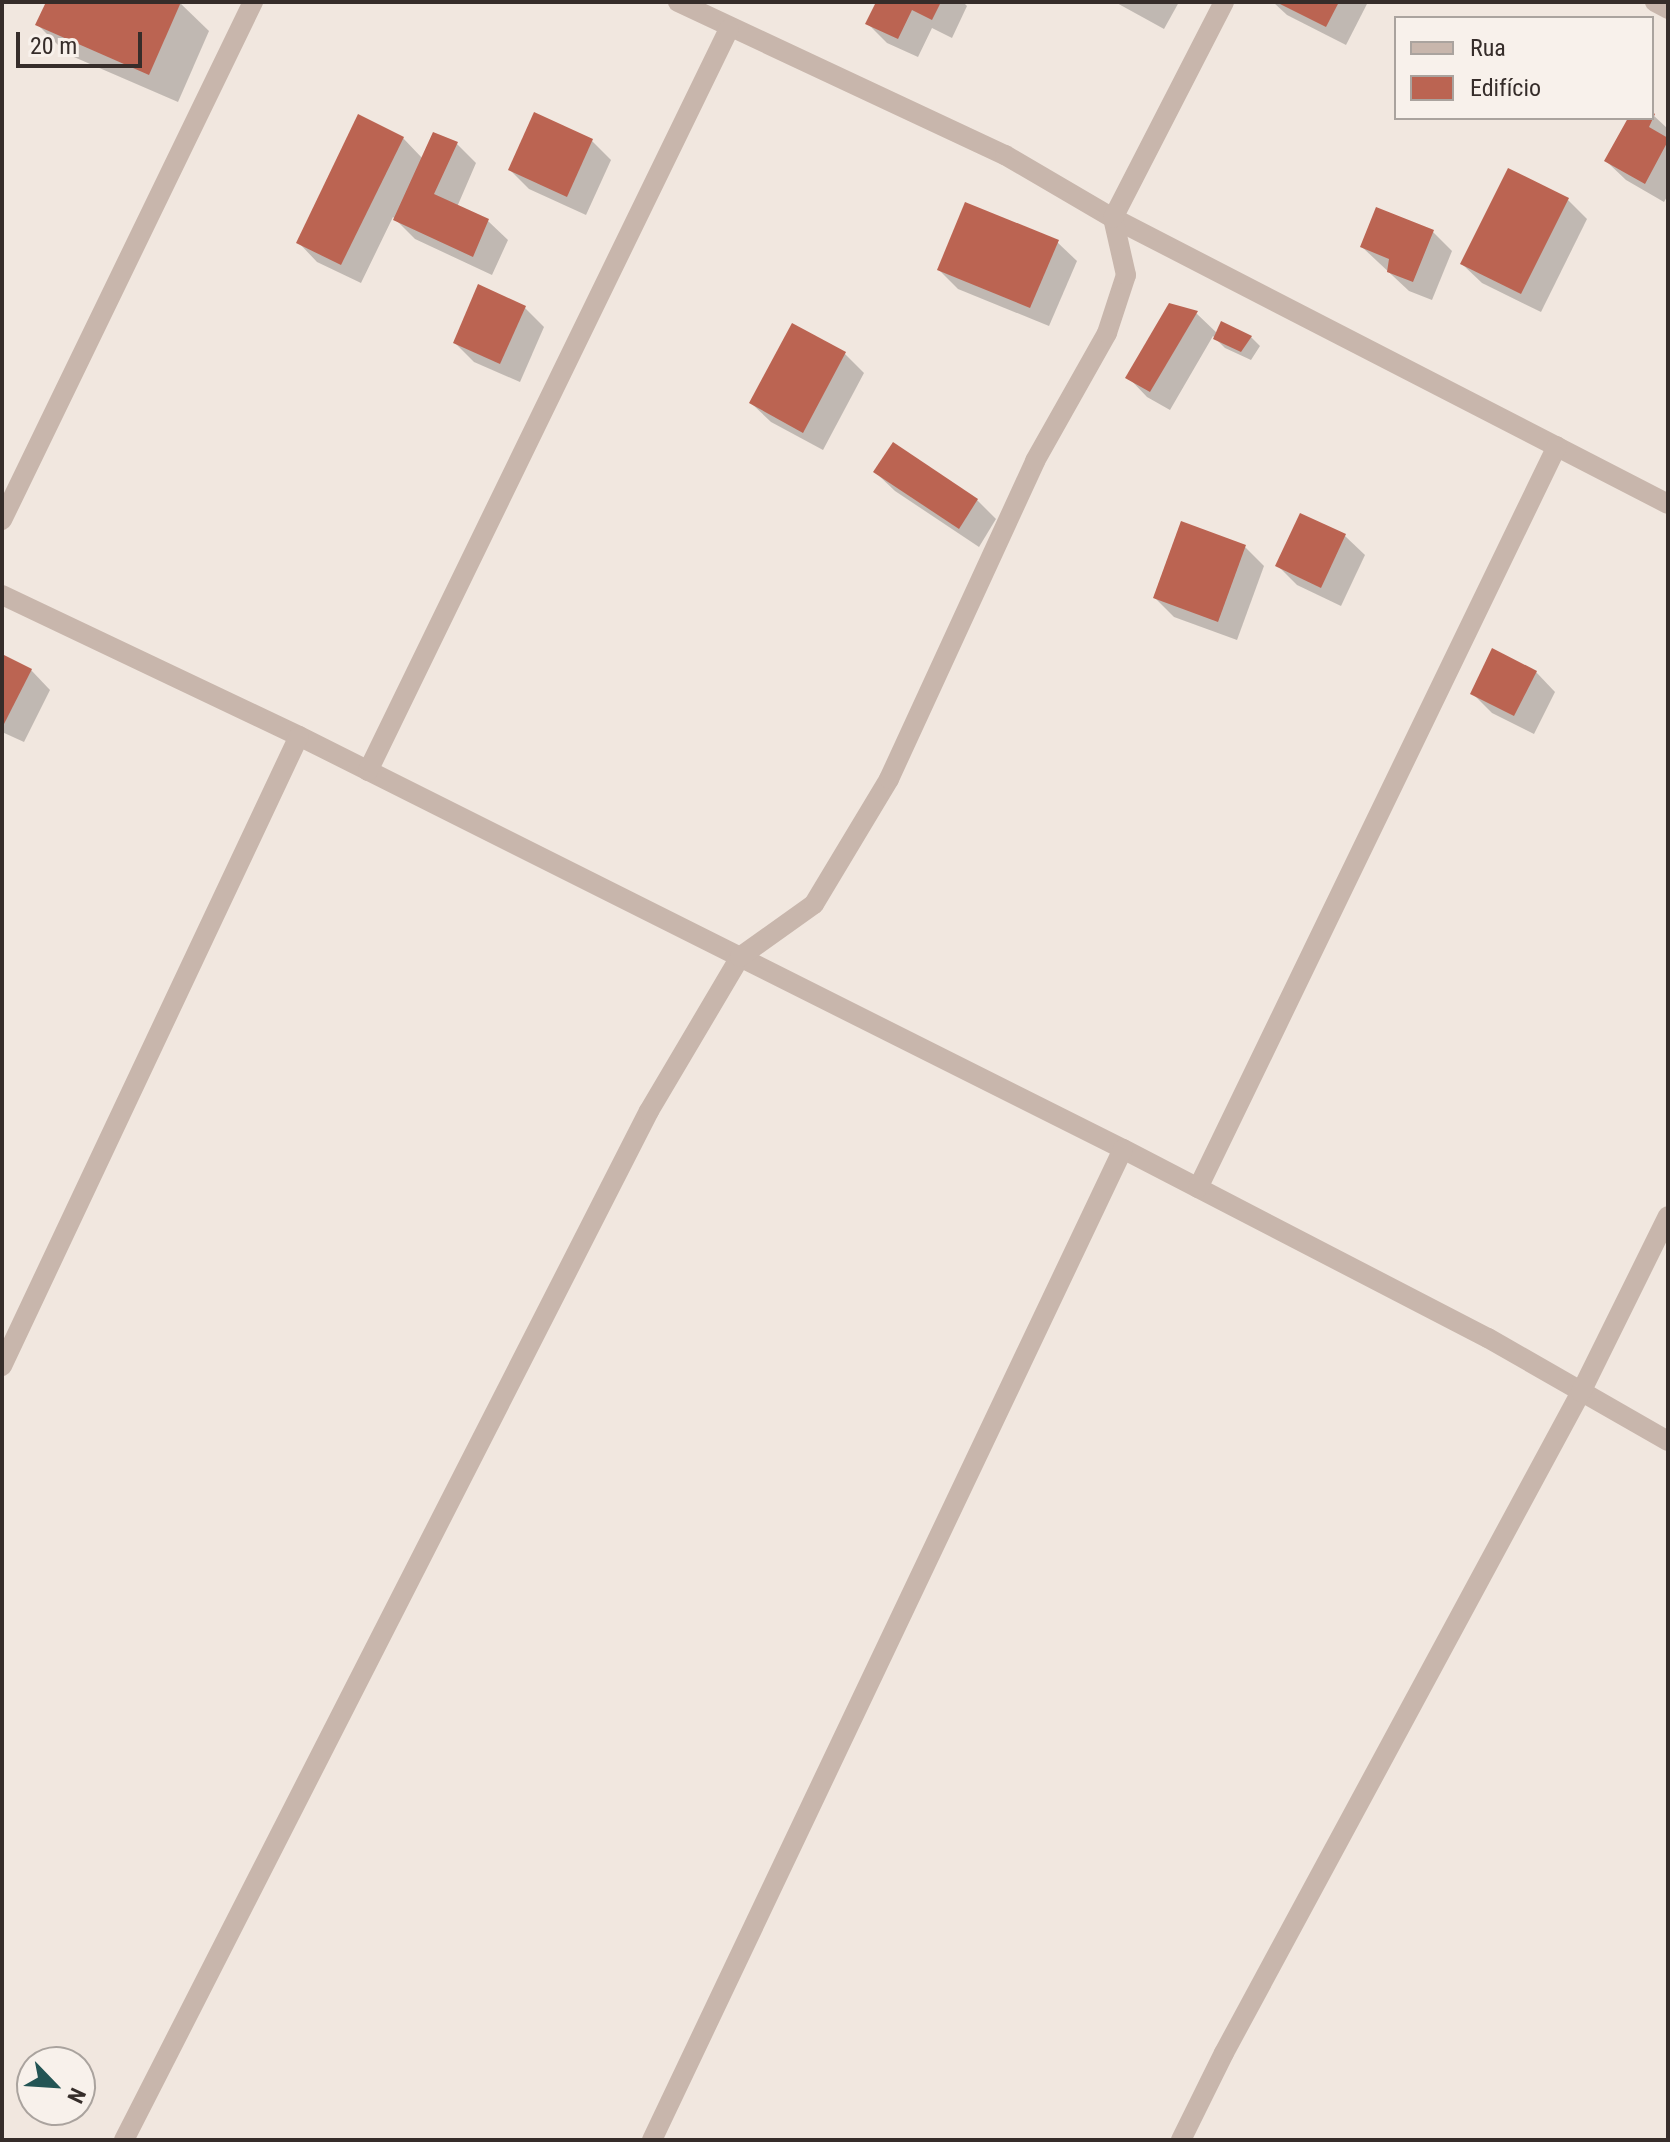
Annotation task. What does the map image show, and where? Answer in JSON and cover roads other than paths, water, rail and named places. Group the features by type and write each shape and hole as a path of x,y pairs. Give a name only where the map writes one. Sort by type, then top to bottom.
{"street":[{"path":"2,520 253,2"},
{"path":"678,2 729,29 1005,155 1113,218 1668,504"},
{"path":"124,2140 649,1111 740,957 814,904 889,779 1035,461 1107,333 1126,275 1113,218 1224,2"},
{"path":"1655,2 1668,9"},
{"path":"368,771 729,29"},
{"path":"1198,1188 1557,446"},
{"path":"2,595 299,736 1123,1149 1488,1338 1668,1441"},
{"path":"2,1366 299,736"},
{"path":"652,2140 1123,1149"},
{"path":"1181,2140 1224,2053 1581,1392 1668,1216"}]}
